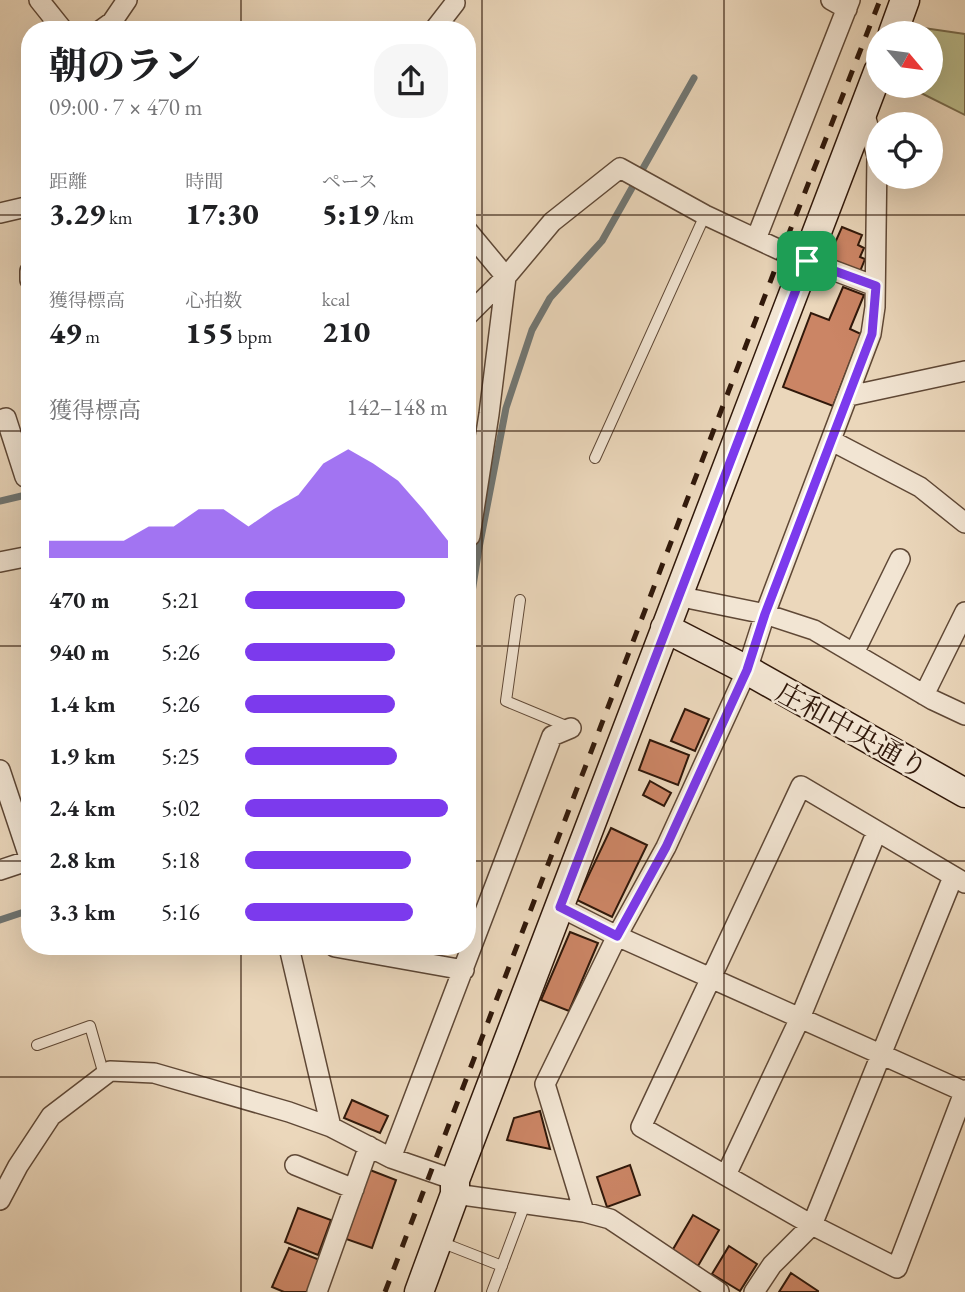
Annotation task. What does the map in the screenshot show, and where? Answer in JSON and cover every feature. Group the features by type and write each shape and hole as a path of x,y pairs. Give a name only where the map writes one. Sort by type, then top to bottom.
{"street":[{"path":"39,0 56,21"},
{"path":"115,21 127,0"},
{"path":"897,21 905,0"},
{"path":"441,21 455,3"},
{"path":"756,239 842,3"},
{"path":"419,1292 455,1187 677,596 869,98"},
{"path":"584,1212 545,1084 550,1060 666,847 747,670 765,614 872,334 876,286 877,156 864,113"},
{"path":"476,307 506,277 552,222 620,168 705,215 756,239 876,286"},
{"path":"0,213 21,208"},
{"path":"476,241 506,277 476,462"},
{"path":"849,396 965,371"},
{"path":"0,420 6,418 21,465"},
{"path":"832,441 920,487 965,523"},
{"path":"0,562 21,558"},
{"path":"854,653 901,559"},
{"path":"677,596 765,614 814,630 924,695 965,715"},
{"path":"924,695 965,612"},
{"name":"庄和中央通り","path":"665,628 747,670 965,793"},
{"path":"476,938 552,736 571,728"},
{"path":"0,770 21,833"},
{"path":"560,907 617,936 712,979 800,1018 880,1055 965,1091 897,1268 812,1225 641,1127 712,979 801,786 959,880 880,1055 812,1225 772,1265 754,1292"},
{"path":"726,1175 800,1018 877,831"},
{"path":"0,870 21,863"},
{"path":"291,955 331,1127"},
{"path":"380,955 464,970"},
{"path":"390,1158 470,955"},
{"path":"0,1200 18,1166 51,1116 110,1071 154,1073 331,1127 390,1158 455,1187 525,1204 584,1212 610,1219 719,1292"},
{"path":"317,1292 369,1146"},
{"path":"295,1165 354,1189"}],"lane":[{"path":"595,458 705,215"},
{"path":"520,600 506,701 571,728"},
{"path":"37,1045 90,1026 104,1075"},
{"path":"492,1292 525,1204"},
{"path":"438,1241 502,1266"}],"green space":[{"path":"943,31 965,34 965,115 931,98 943,98"}],"building":[{"path":"842,227 862,235 858,245 864,248 860,257 865,259 859,274 827,261"},
{"path":"843,287 864,295 850,329 861,334 833,406 783,387 811,313 829,320"},
{"path":"685,709 709,719 695,751 671,741"},
{"path":"650,740 689,755 678,785 639,770"},
{"path":"650,781 671,793 664,806 643,795"},
{"path":"611,828 647,845 612,917 577,900"},
{"path":"570,932 598,943 569,1011 541,1000"},
{"path":"352,1100 388,1116 380,1133 344,1118"},
{"path":"540,1111 550,1149 507,1140 514,1118"},
{"path":"630,1165 640,1195 607,1207 597,1177"},
{"path":"370,1170 396,1180 372,1248 346,1239"},
{"path":"298,1208 331,1220 318,1255 285,1242"},
{"path":"693,1215 719,1230 698,1266 672,1251"},
{"path":"729,1246 757,1264 740,1291 712,1274"},
{"path":"289,1248 320,1260 307,1292 284,1292 272,1287"},
{"path":"791,1273 818,1291 818,1292 779,1292"}],"waterway":[{"path":"476,567 506,408 532,330 550,298 602,241 694,78"},
{"path":"0,501 21,496"},
{"path":"0,920 21,913"}],"railway":[{"path":"385,1292 880,0"}],"route":[{"path":"807,261 876,286 872,334 765,614 747,670 666,847 617,936 560,907 807,261"}]}
